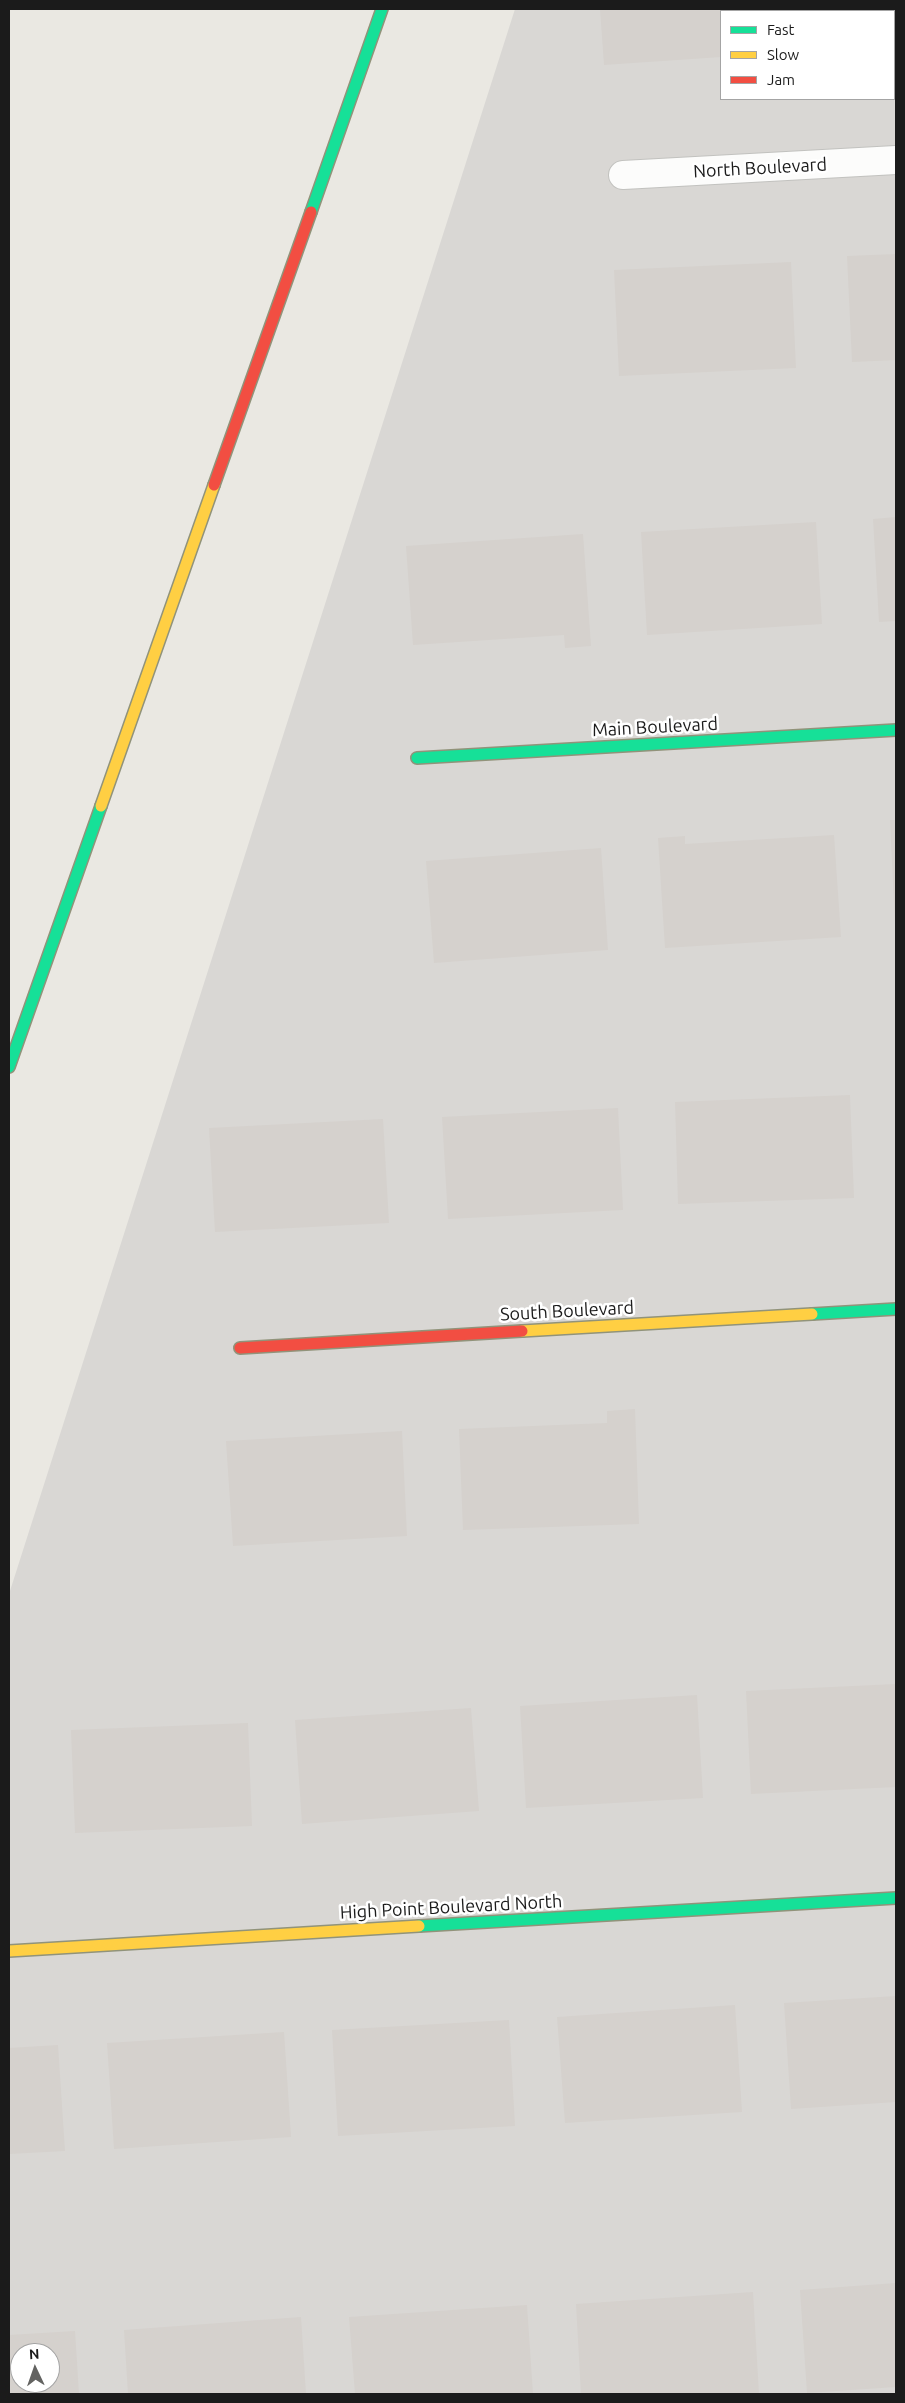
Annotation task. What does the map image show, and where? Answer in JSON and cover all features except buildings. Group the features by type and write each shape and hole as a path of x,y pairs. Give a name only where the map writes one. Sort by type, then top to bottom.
{"main road":[{"path":"9,1067 382,9"},
{"name":"Main Boulevard","path":"417,758 896,730"},
{"name":"South Boulevard","path":"240,1348 896,1309"},
{"name":"High Point Boulevard North","path":"9,1950 896,1898"}],"street":[{"name":"North Boulevard","path":"623,175 896,160"}],"shaded area":[{"path":"515,9 896,9 896,2394 9,2394 9,1594"}],"traffic: fast":[{"path":"311,212 382,9"},
{"path":"417,758 896,730"},
{"path":"9,1067 101,806"},
{"path":"812,1314 896,1309"},
{"path":"419,1926 896,1898"}],"traffic: slow":[{"path":"101,806 214,485"},
{"path":"522,1331 812,1314"},
{"path":"9,1951 419,1926"}],"traffic: jam":[{"path":"214,485 311,212"},
{"path":"240,1348 522,1331"}]}
